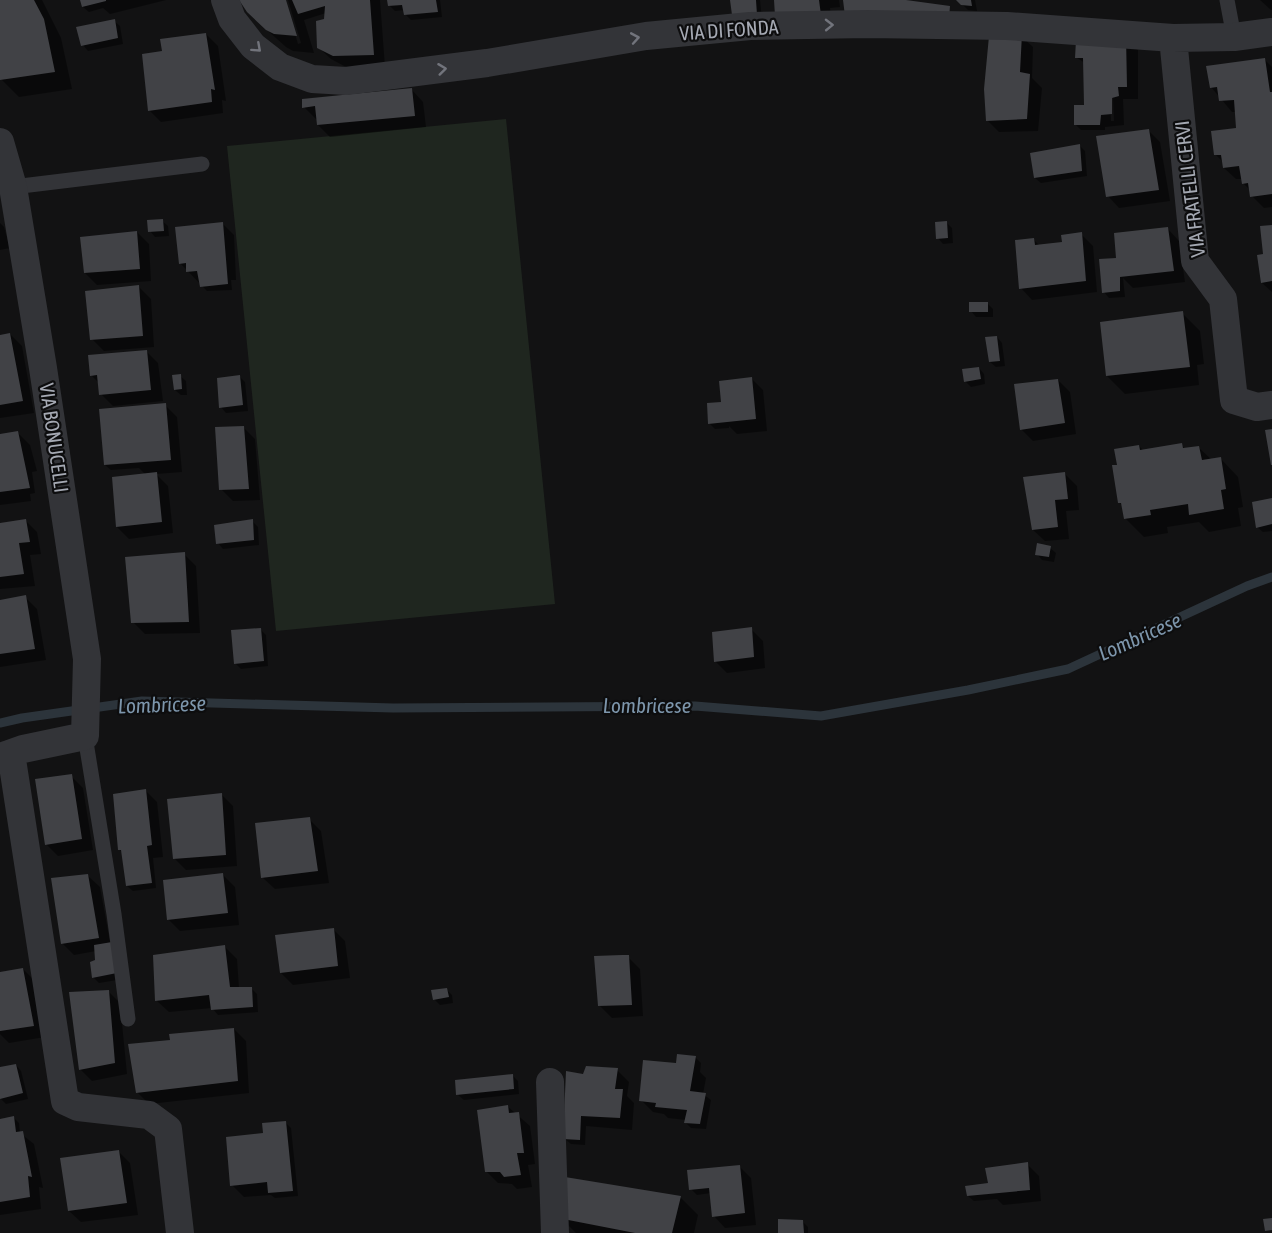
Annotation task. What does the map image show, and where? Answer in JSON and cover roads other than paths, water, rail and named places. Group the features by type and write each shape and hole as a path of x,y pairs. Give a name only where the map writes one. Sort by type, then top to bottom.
{"street":[{"name":"VIA DI FONDA","path":"225,0 232,19 253,46 280,67 312,79 346,81 487,63 646,36 750,26 868,24 1007,26 1173,38 1234,37 1272,32"},
{"name":"VIA FRATELLI CERVI","path":"1173,38 1195,261 1223,299 1234,400 1257,407 1272,405"},
{"name":"VIA BONUCELLI","path":"0,141 13,187 85,648 85,736"},
{"path":"85,736 6,755 65,1101 78,1107 149,1115 168,1129 180,1233"},
{"path":"550,1082 555,1233"}],"lane":[{"path":"1227,0 1234,37"},
{"path":"13,187 202,164"},
{"path":"85,736 114,914 128,1019"}],"waterway":[{"name":"Lombricese","path":"0,723 142,701 393,708 695,706 821,716 968,690 1068,669 1247,586 1272,577"}]}
